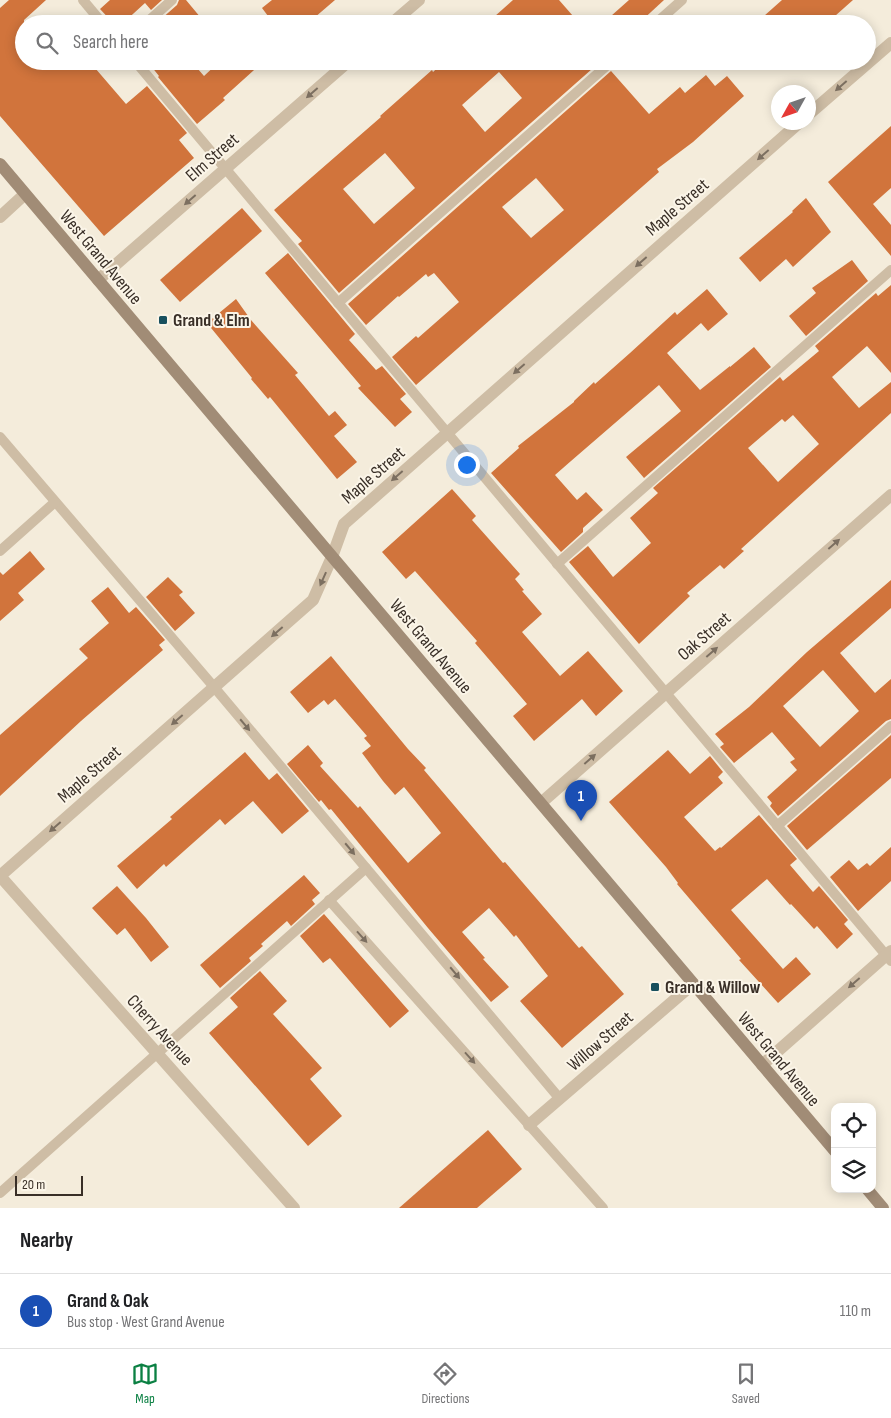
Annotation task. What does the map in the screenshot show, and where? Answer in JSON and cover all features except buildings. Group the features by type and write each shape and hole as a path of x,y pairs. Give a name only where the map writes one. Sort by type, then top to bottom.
{"main road":[{"name":"West Grand Avenue","path":"0,164 832,1148"},
{"path":"870,1193 883,1208"}],"street":[{"path":"402,15 419,0"},
{"path":"876,56 891,43"},
{"name":"Elm Street","path":"98,280 338,70"},
{"path":"816,108 860,70"},
{"name":"Maple Street","path":"0,876 313,600 344,524 791,130"},
{"path":"0,216 25,194"},
{"name":"Oak Street","path":"541,803 891,495"},
{"name":"Cherry Avenue","path":"0,876 294,1208"},
{"path":"762,1065 889,956"},
{"name":"Willow Street","path":"529,1125 694,984"}],"lane":[{"path":"83,0 96,15"},
{"path":"155,15 172,0"},
{"path":"665,15 682,0"},
{"path":"143,70 889,956"},
{"path":"338,303 602,70"},
{"path":"557,564 891,270"},
{"path":"0,437 560,1099"},
{"path":"0,551 55,502"},
{"path":"778,826 891,726"},
{"path":"0,1193 366,868"},
{"path":"329,900 603,1208"}],"place":[{"name":"Grand & Elm","path":"163,320"},
{"name":"Grand & Oak","path":"581,821"},
{"name":"Grand & Willow","path":"655,987"}]}
